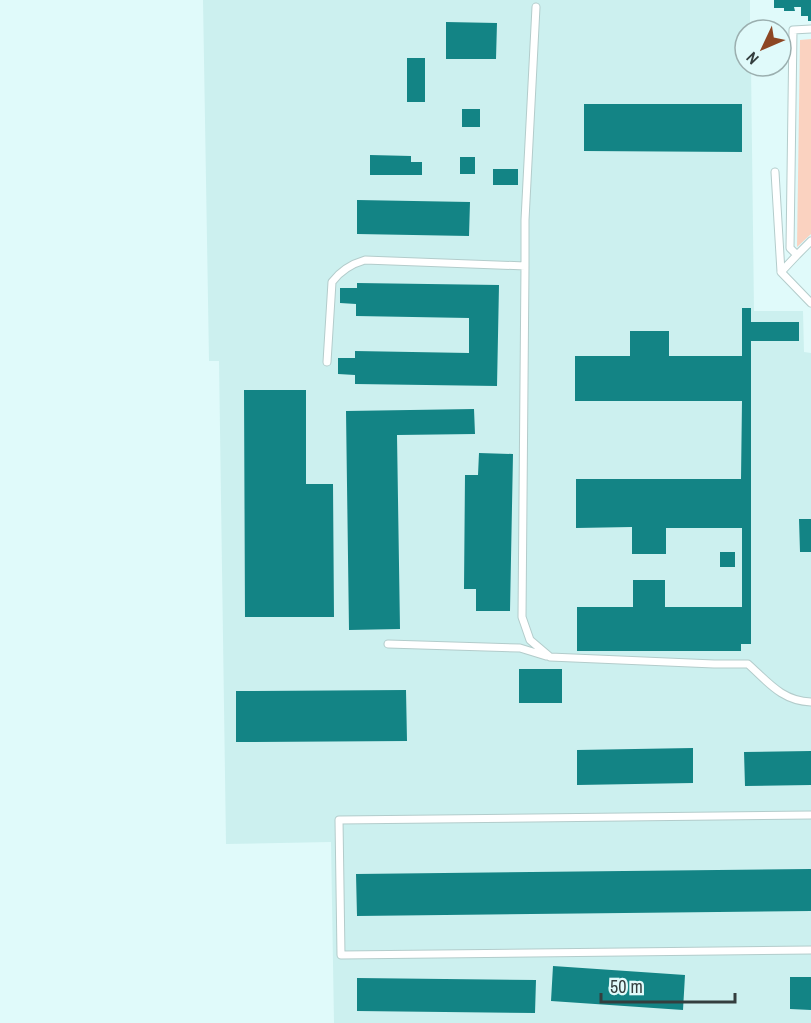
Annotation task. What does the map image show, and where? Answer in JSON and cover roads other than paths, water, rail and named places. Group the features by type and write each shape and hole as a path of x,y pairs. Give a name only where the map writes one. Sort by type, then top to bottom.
{"lane":[{"path":"536,7 525,266 522,617 530,640 550,657"},
{"path":"797,255 790,248 794,30 811,29"},
{"path":"774,172 781,272 811,303"},
{"path":"781,272 811,241"},
{"path":"327,362 332,282 338,273 352,263 365,260 525,266"},
{"path":"388,644 520,648 550,657 748,664 782,695 798,702 811,702"},
{"path":"811,815 339,820 341,956 811,950"}]}
